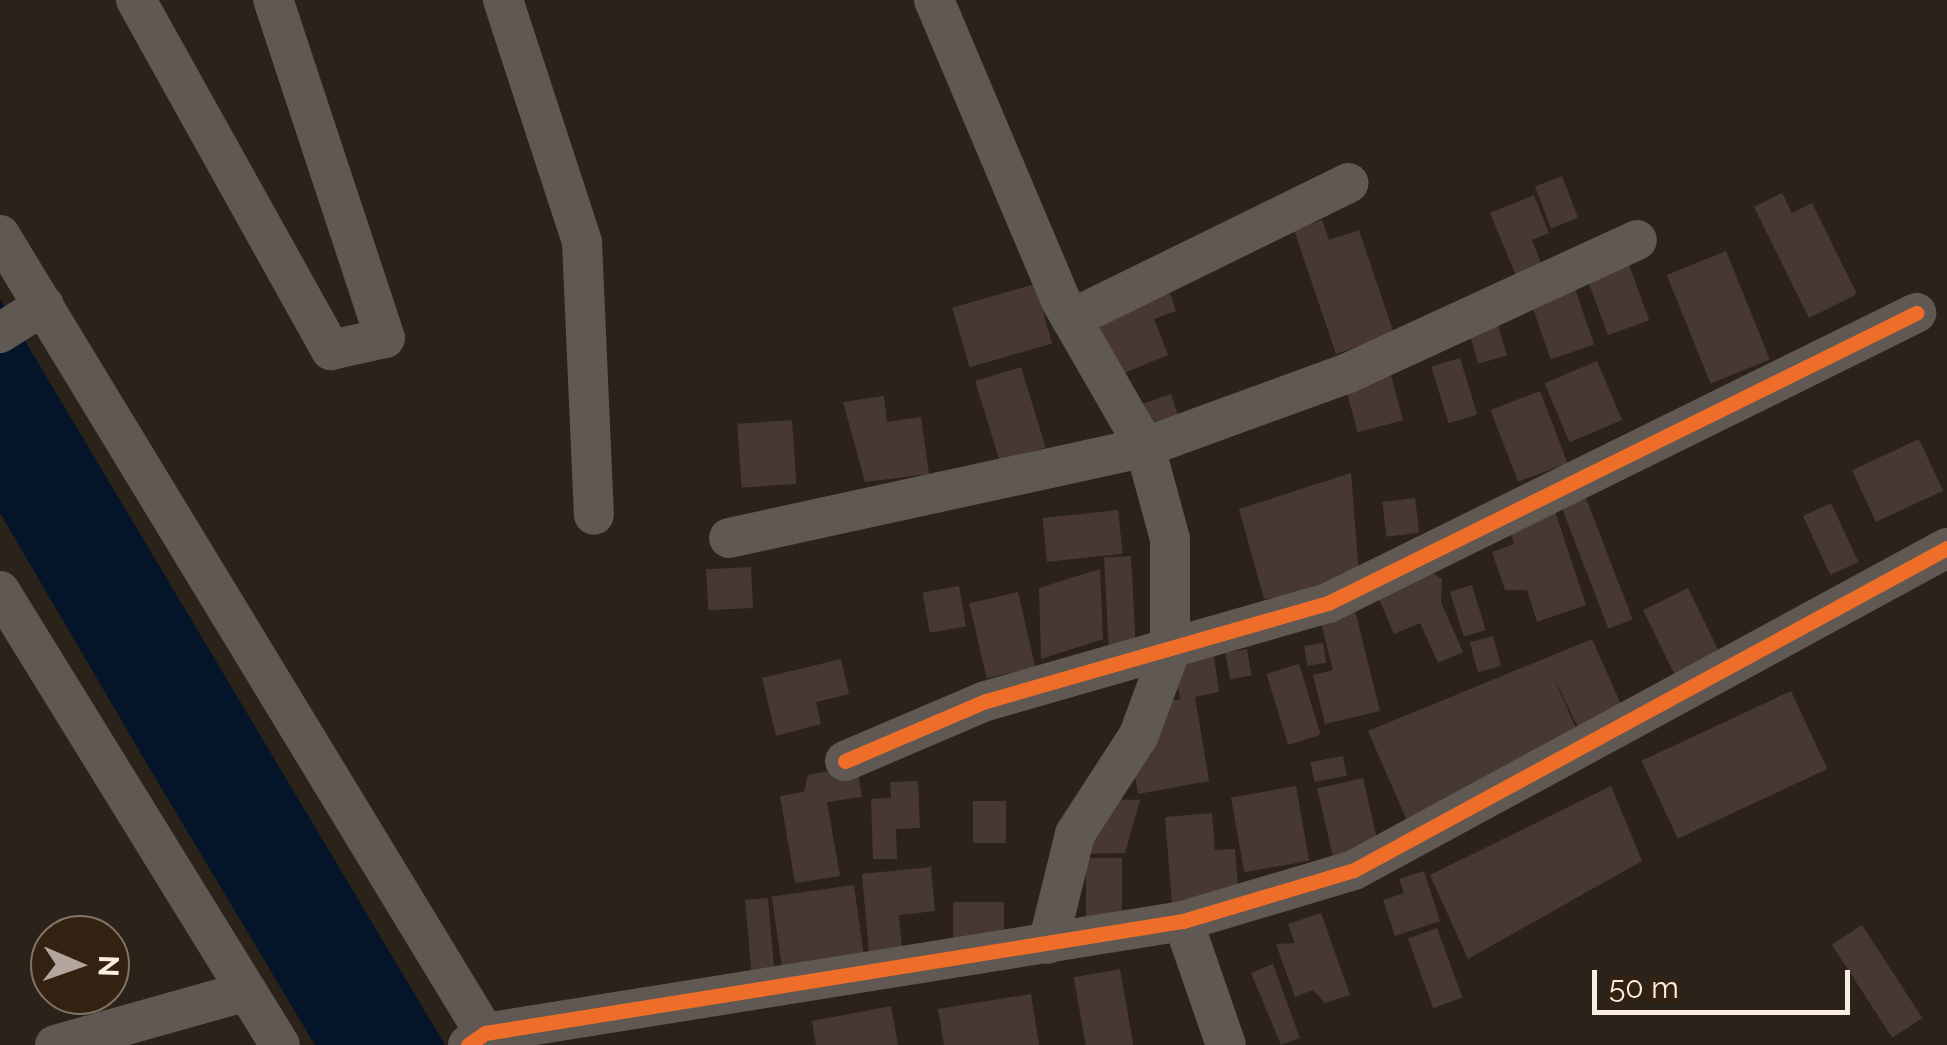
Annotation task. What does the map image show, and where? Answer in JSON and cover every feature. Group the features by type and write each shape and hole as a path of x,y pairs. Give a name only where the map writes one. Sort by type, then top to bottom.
{"street":[{"path":"136,0 330,350 386,338 273,0"},
{"path":"502,0 582,242 594,515"},
{"path":"934,0 1071,320 1145,447 1170,538 1170,651 1139,735 1075,834 1048,944"},
{"path":"1071,320 1349,183"},
{"path":"0,235 481,1041 1183,921 1354,870 1947,548"},
{"path":"730,538 1145,447 1348,372 1637,240"},
{"path":"0,332 44,305"},
{"path":"845,761 986,701 1328,603 1916,314"},
{"path":"0,591 280,1045"},
{"path":"1183,921 1226,1045"},
{"path":"55,1045 248,991"}],"water":[{"path":"0,299 445,1045 315,1045 147,764 0,513"}],"building":[{"path":"1562,176 1578,218 1551,228 1535,186"},
{"path":"1782,193 1792,213 1812,203 1857,294 1809,318 1754,207"},
{"path":"1534,195 1549,233 1532,240 1543,268 1517,278 1490,213"},
{"path":"1322,220 1329,240 1359,230 1394,334 1336,354 1294,230"},
{"path":"1726,251 1770,359 1710,383 1667,275"},
{"path":"1628,262 1649,320 1608,335 1587,277"},
{"path":"1035,284 1052,344 969,367 952,308"},
{"path":"1574,286 1594,345 1551,360 1531,301"},
{"path":"1170,293 1176,311 1154,319 1168,355 1112,378 1091,324"},
{"path":"1497,321 1507,356 1478,364 1468,329"},
{"path":"1460,358 1477,414 1449,423 1431,367"},
{"path":"1597,361 1622,420 1570,442 1545,383"},
{"path":"1021,367 1046,447 1000,461 975,381"},
{"path":"1389,368 1403,420 1358,432 1344,380"},
{"path":"1540,391 1568,463 1518,482 1491,410"},
{"path":"1171,394 1178,414 1140,427 1133,407"},
{"path":"884,396 887,422 921,417 929,474 865,482 843,402"},
{"path":"792,420 796,484 742,488 737,424"},
{"path":"1919,439 1943,491 1876,522 1852,470"},
{"path":"1351,473 1360,587 1264,599 1239,509"},
{"path":"1415,498 1419,533 1387,537 1382,502"},
{"path":"1586,498 1633,619 1608,629 1562,507"},
{"path":"1831,503 1858,562 1830,575 1803,516"},
{"path":"1553,505 1586,605 1537,622 1527,590 1505,590 1492,552 1514,544 1506,521"},
{"path":"1118,510 1123,554 1047,562 1042,518"},
{"path":"1131,556 1136,648 1109,649 1104,557"},
{"path":"751,567 753,608 708,610 706,569"},
{"path":"1100,569 1103,639 1041,659 1039,588"},
{"path":"1426,569 1442,579 1441,602 1463,652 1438,663 1420,623 1394,634 1376,592"},
{"path":"1472,585 1486,630 1464,637 1450,592"},
{"path":"959,586 966,626 930,633 923,592"},
{"path":"1688,588 1723,659 1678,681 1643,610"},
{"path":"1018,592 1035,667 987,678 969,603"},
{"path":"1354,606 1380,711 1325,724 1313,675 1333,670 1319,614"},
{"path":"1493,636 1501,666 1478,672 1470,642"},
{"path":"1592,639 1628,720 1584,740 1551,671 1581,740 1411,830 1368,731"},
{"path":"1323,643 1326,663 1307,666 1304,646"},
{"path":"1247,649 1252,676 1230,679 1225,653"},
{"path":"1214,656 1219,692 1195,697 1209,781 1138,794 1132,758 1151,755 1150,705 1180,699 1174,663"},
{"path":"841,659 849,694 816,702 821,724 776,736 762,678"},
{"path":"1299,664 1321,735 1288,745 1266,674"},
{"path":"1791,691 1827,769 1678,839 1641,761"},
{"path":"1343,756 1347,776 1314,782 1311,762"},
{"path":"857,766 862,797 827,802 840,876 795,883 780,796 804,792 808,775"},
{"path":"1363,778 1379,846 1333,857 1317,789"},
{"path":"918,781 920,828 896,829 897,859 873,859 871,799 891,798 890,782"},
{"path":"1296,786 1309,861 1244,872 1231,797"},
{"path":"1611,786 1642,861 1468,959 1430,875"},
{"path":"1110,799 1140,800 1125,853 1083,854"},
{"path":"973,801 1006,801 1006,843 973,843"},
{"path":"1212,813 1215,850 1235,849 1239,899 1172,904 1165,817"},
{"path":"1086,858 1122,858 1122,923 1086,923"},
{"path":"931,867 935,911 899,915 902,950 869,953 862,874"},
{"path":"1424,871 1440,921 1395,936 1383,900 1404,893 1399,879"},
{"path":"854,885 865,966 783,978 772,897"},
{"path":"768,898 775,980 752,982 745,900"},
{"path":"953,902 1004,902 1004,941 953,941"},
{"path":"1321,913 1350,995 1325,1003 1313,990 1295,997 1276,944 1295,943 1288,924"},
{"path":"1862,925 1922,1018 1892,1038 1832,945"},
{"path":"1437,928 1462,998 1433,1008 1408,939"},
{"path":"1273,964 1300,1038 1281,1045 1251,973"},
{"path":"1120,969 1133,1045 1086,1045 1074,977"},
{"path":"1031,994 1039,1045 944,1045 938,1009"},
{"path":"891,1006 898,1045 816,1045 812,1021"}],"cycle path":[{"path":"845,761 986,701 1328,603 1916,313"},
{"path":"468,1045 485,1033 1183,921 1354,870 1947,548"}]}
